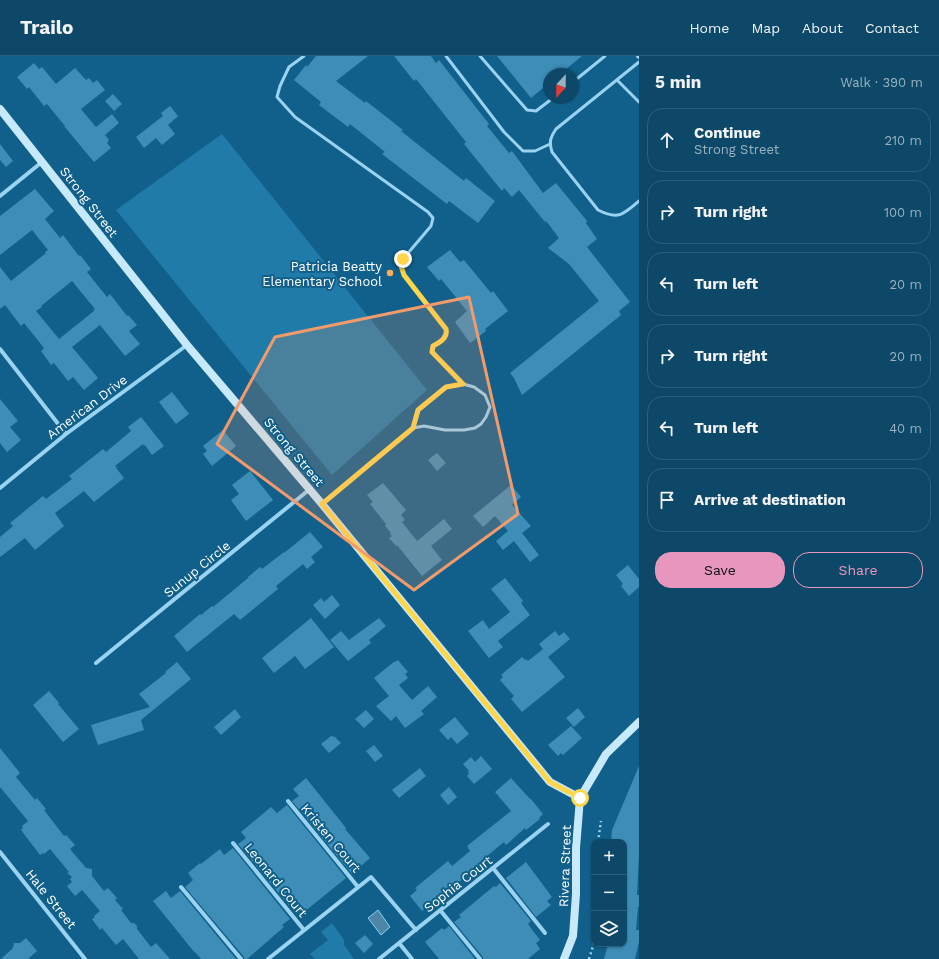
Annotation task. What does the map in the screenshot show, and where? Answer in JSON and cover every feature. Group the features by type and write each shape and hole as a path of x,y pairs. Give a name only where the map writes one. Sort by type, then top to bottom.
{"street":[{"name":"Strong Street","path":"0,109 187,345 310,489 550,782 580,798"},
{"path":"0,196 42,162"},
{"name":"American Drive","path":"0,488 66,434 187,345"},
{"path":"0,349 66,434"},
{"name":"Sunup Circle","path":"96,664 310,489"},
{"name":"Rivera Street","path":"564,959 573,936 576,894 576,848 580,798 606,754 639,722"},
{"name":"Kristen Court","path":"288,801 358,887"},
{"name":"Sophia Court","path":"379,959 548,824"},
{"name":"Leonard Court","path":"233,843 304,930"},
{"name":"Hale Street","path":"0,852 86,959"},
{"path":"493,868 545,933"},
{"path":"268,959 371,877 416,930"},
{"path":"181,887 241,959"},
{"path":"440,910 480,959"},
{"path":"399,943 412,959"}],"lane":[{"path":"304,56 289,67 280,86 278,97 295,117 428,212 433,218 431,226 403,259 401,266 404,275 446,329 447,332 444,339 433,346 432,352 463,384"},
{"path":"446,56 504,132 523,150 535,151 550,144"},
{"path":"480,56 527,110 536,111 545,104"},
{"path":"579,77 605,56"},
{"path":"639,62 556,129 551,136 550,144 552,152 598,210 608,215 618,215 626,212 639,201"},
{"path":"617,80 639,102"},
{"path":"322,504 413,428 424,426 445,430 464,430 475,428 481,424 486,417 490,406 485,395 474,387 463,384 446,387 418,410 413,428"}],"path":[{"path":"598,839 601,821"},
{"path":"589,959 593,947"}],"highlighted area":[{"path":"469,297 518,514 414,590 217,444 275,337"}],"shaded area":[{"path":"222,134 427,390 332,475 116,210"},
{"path":"378,910 390,927 381,935 368,918"},
{"path":"332,923 344,940 344,945 354,959 315,959 310,954 328,940 321,932"}],"building":[{"path":"316,56 368,56 336,81 365,103 366,101 464,181 466,178 495,201 478,223 449,201 447,204 382,154 385,152 350,124 348,127 319,105 321,102 294,80 306,65 307,67"},
{"path":"394,56 431,56 436,63 439,60 489,124 487,126 509,153 512,151 543,193 556,183 587,221 586,223 597,239 587,247 630,302 619,311 621,315 522,395 510,373 599,301 569,264 548,248 559,238 546,221 545,222 519,190 512,197 504,188 502,191 464,144 466,142 416,79 414,81"},
{"path":"497,56 582,56 567,68 543,68 543,88 531,98"},
{"path":"34,63 39,69 42,67 56,84 75,68 86,80 89,78 93,83 97,80 105,90 81,109 96,127 112,114 119,123 105,135 109,140 107,143 111,148 94,162 47,104 44,106 29,87 27,89 17,77"},
{"path":"113,94 122,104 114,111 105,101"},
{"path":"170,106 178,116 168,125 175,134 162,145 156,138 144,148 136,137 163,116 161,113"},
{"path":"0,144 13,161 6,167 0,160"},
{"path":"35,189 54,211 45,219 60,238 63,235 79,256 80,255 91,269 87,272 107,297 110,294 127,316 128,315 137,325 129,331 140,344 125,356 100,325 72,347 98,378 84,390 73,377 68,381 54,363 51,365 41,351 44,348 24,323 21,326 5,305 0,309 0,267 11,281 48,250 32,230 0,255 0,216","holes":["72,281 95,309 59,339 36,311"]},
{"path":"450,250 460,262 464,260 491,293 493,291 508,311 470,343 455,322 467,311 441,279 439,281 427,267"},
{"path":"172,392 189,414 176,424 159,402"},
{"path":"0,399 18,421 10,427 21,440 7,452 0,443"},
{"path":"141,417 164,446 152,455 143,444 115,466 124,478 94,502 84,491 55,513 64,526 35,550 25,538 0,557 0,537 13,526 10,523 43,496 46,499 72,479 69,476 103,449 106,452 131,431 128,427"},
{"path":"223,430 236,446 212,466 203,454 207,451 203,446"},
{"path":"437,453 446,463 437,471 428,460"},
{"path":"250,471 273,500 246,521 231,500 239,494 232,485"},
{"path":"383,483 406,510 401,515 405,520 402,522 417,541 444,519 452,529 431,546 442,560 422,576 397,545 396,546 389,538 392,536 385,526 386,524 370,504 373,502 367,495"},
{"path":"511,485 521,497 512,505 531,526 522,533 539,555 530,562 514,541 503,550 496,541 508,531 495,516 483,527 473,516"},
{"path":"310,532 323,547 311,557 315,562 307,569 303,564 276,586 278,589 240,620 234,614 187,652 174,636 200,614 201,615 212,606 213,607 260,567 262,569"},
{"path":"628,565 639,579 639,587 629,596 621,586 623,584 616,575"},
{"path":"505,578 523,601 521,603 530,615 498,641 503,647 489,658 468,631 483,620 489,629 510,612 491,589"},
{"path":"332,595 340,605 325,619 313,605 321,598 324,602"},
{"path":"311,618 334,647 305,669 295,656 274,673 262,658"},
{"path":"379,618 386,626 369,640 371,643 348,661 330,640 341,631 349,640"},
{"path":"555,631 559,636 564,632 570,639 548,657 565,677 522,712 511,699 514,696 500,680 503,677 501,675 522,657 528,661 543,649 539,644"},
{"path":"398,660 408,672 405,674 408,678 399,685 412,700 428,686 437,697 421,711 424,714 405,728 396,716 391,721 376,706 389,696 374,678"},
{"path":"177,662 191,679 141,720 144,730 98,745 91,725 150,707 139,694 166,673 165,672"},
{"path":"49,691 79,729 63,742 33,705"},
{"path":"578,708 585,717 574,727 566,718"},
{"path":"235,709 241,717 221,735 214,727"},
{"path":"366,710 374,719 364,728 355,719"},
{"path":"455,717 469,734 457,744 451,737 448,740 439,730"},
{"path":"571,726 582,738 563,755 561,753 558,756 548,745"},
{"path":"331,736 335,737 341,743 329,753 321,744"},
{"path":"374,745 383,756 375,762 366,751"},
{"path":"0,748 20,773 16,777 35,800 37,798 46,809 44,810 64,836 66,835 75,845 70,849 86,868 92,869 92,876 104,891 108,888 117,898 115,900 123,909 121,910 131,923 134,923 137,926 137,929 151,947 156,943 170,959 139,959 123,939 116,945 102,928 100,930 92,919 100,911 82,890 75,896 67,886 72,882 70,879 72,877 67,873 69,872 50,849 44,854 43,853 40,855 21,830 23,828 22,826 28,821 0,787"},
{"path":"481,756 492,769 474,784 467,776 469,771 463,764 471,757 475,762"},
{"path":"639,766 639,855 637,895 639,895 639,907 636,930 639,930 639,942 635,959 604,959 607,947 627,947 627,839 611,839 612,830"},
{"path":"420,768 426,776 399,798 392,790"},
{"path":"306,778 346,828 345,829 370,858 352,874 292,801 299,796 293,789"},
{"path":"511,778 543,814 539,818 540,819 526,830 525,828 506,845 504,842 487,856 488,858 422,911 410,896 417,890 415,888 448,861 452,866 470,851 467,846 511,811 495,792"},
{"path":"449,787 457,797 448,805 440,795"},
{"path":"287,805 346,878 299,915 298,913 296,914 238,844 246,838 241,832 271,807 277,813"},
{"path":"233,848 290,919 282,925 284,927 247,959 244,959 244,957 185,887 193,880 188,873 200,863 201,864 220,849 224,855"},
{"path":"526,862 552,897 547,901 551,905 536,917 506,878"},
{"path":"500,883 531,921 528,924 540,940 536,943 540,949 528,959 483,959 483,957 454,922 461,917 459,915 494,886 496,887"},
{"path":"166,891 171,898 180,891 236,959 201,959 153,901"},
{"path":"449,926 475,959 439,959 425,942 442,928 444,930"},
{"path":"365,935 373,944 364,953 355,943"},
{"path":"26,938 37,951 28,959 1,959 13,948 14,943 20,943"}],"place":[{"name":"Patricia Beatty Elementary School","path":"390,273"}],"route":[{"path":"403,259 401,266 404,275 447,332 444,339 433,346 432,352 463,384 446,387 418,410 413,428 322,504 550,782 580,798"}]}
